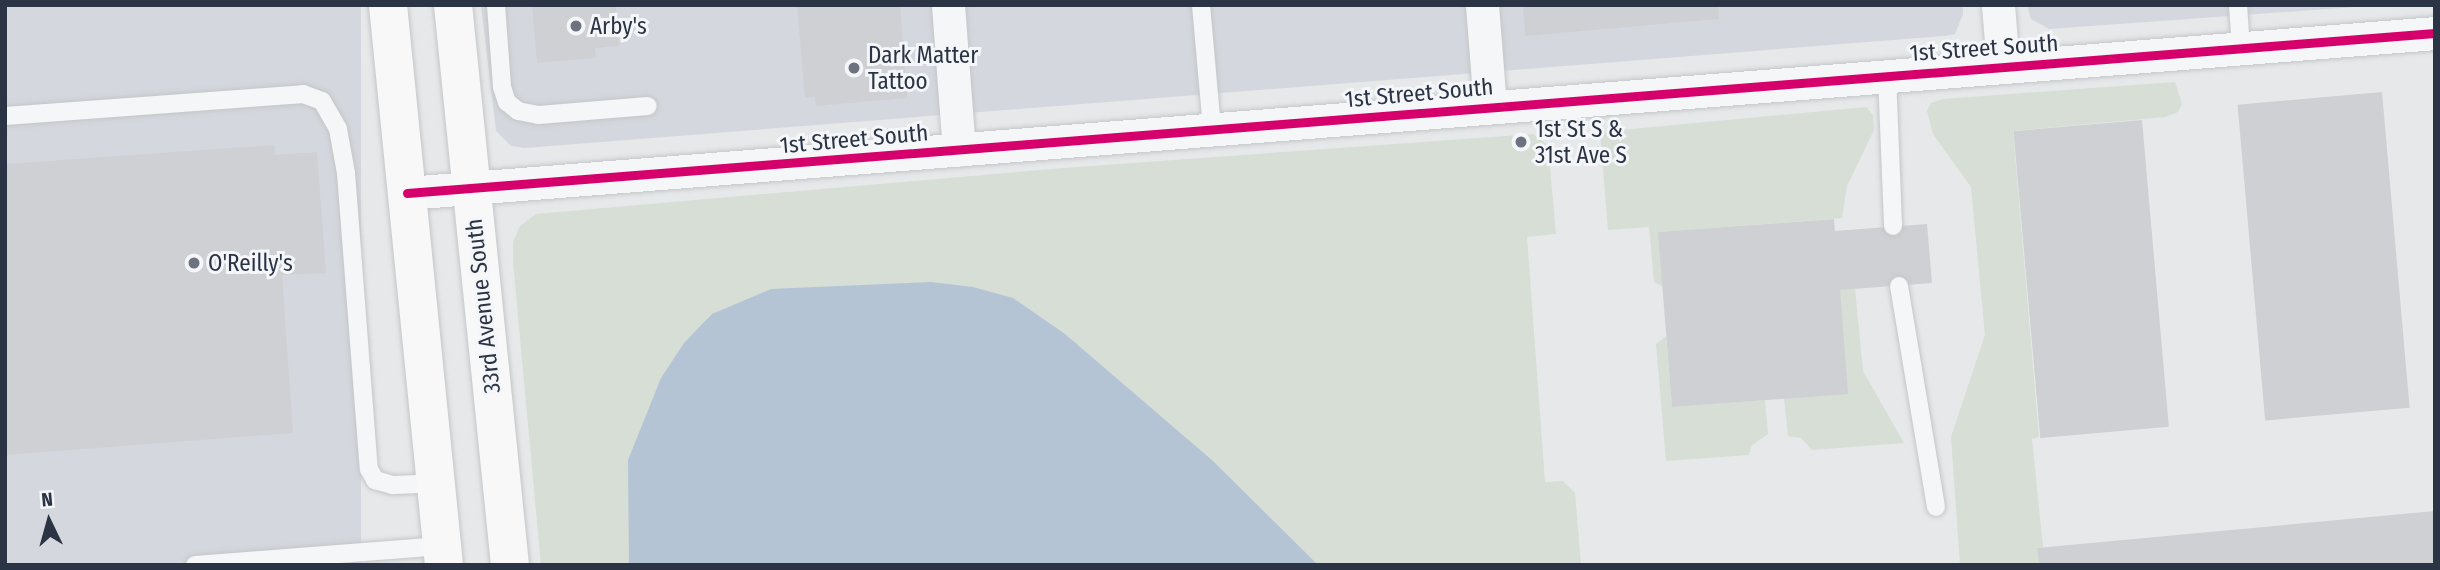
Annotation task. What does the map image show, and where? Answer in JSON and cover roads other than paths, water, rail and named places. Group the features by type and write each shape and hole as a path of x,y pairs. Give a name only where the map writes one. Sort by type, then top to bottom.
{"main road":[{"path":"388,5 443,555"},
{"name":"33rd Avenue South","path":"453,5 510,565"}],"street":[{"path":"948,5 959,150"},
{"path":"1482,5 1490,107"},
{"path":"1998,5 2003,66"},
{"name":"1st Street South","path":"407,193 2435,33"}],"lane":[{"path":"496,5 502,87 507,102 518,111 539,115 648,106"},
{"path":"1201,5 1212,129"},
{"path":"2238,5 2241,48"},
{"path":"1888,75 1893,226"},
{"path":"5,116 303,94 322,101 338,129 346,173 369,469 375,480 392,485 437,484"},
{"path":"1899,286 1936,507"},
{"path":"195,565 443,555"}],"water":[{"path":"931,282 973,287 1013,298 1065,334 1213,461 1318,565 629,565 628,460 661,378 684,343 712,314 771,289"}],"place":[{"name":"Arby's","path":"576,26"},
{"name":"Dark Matter Tattoo","path":"854,68"},
{"name":"1st St S & 31st Ave S","path":"1521,142"},
{"name":"O'Reilly's","path":"194,263"}]}
